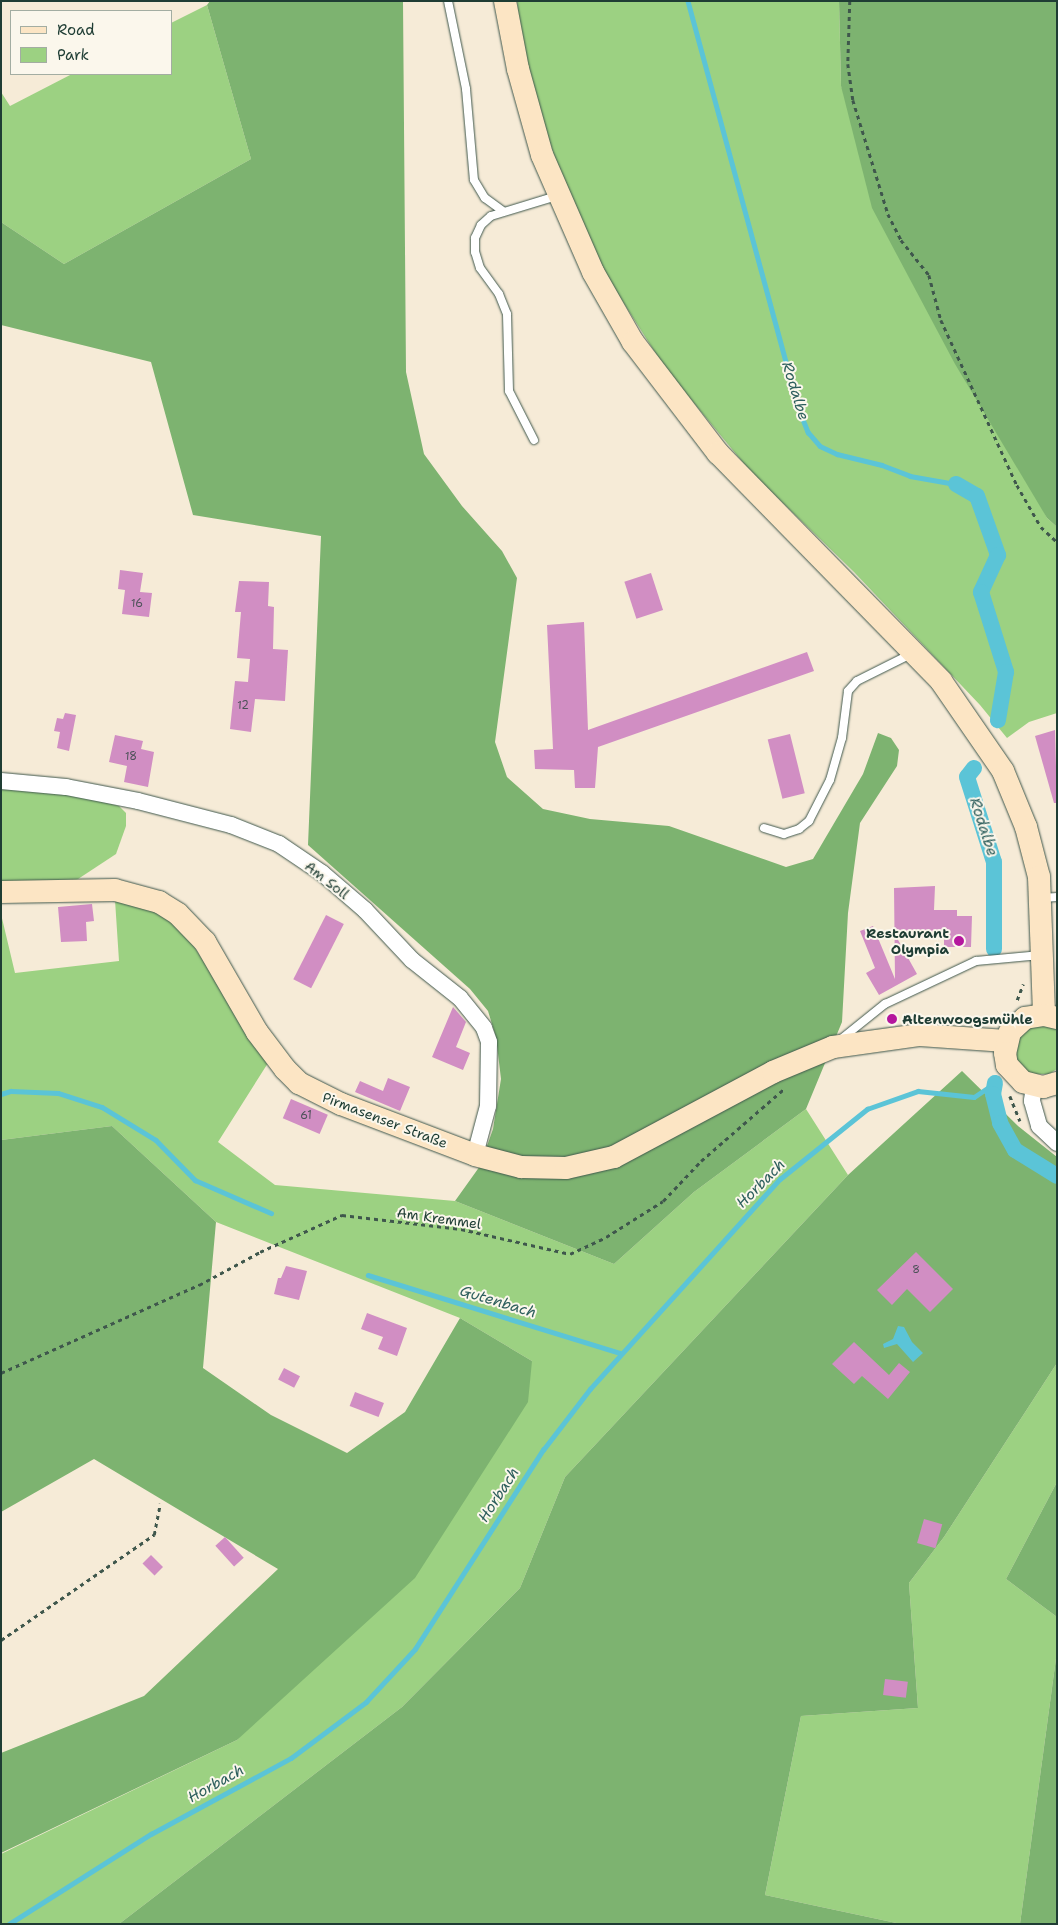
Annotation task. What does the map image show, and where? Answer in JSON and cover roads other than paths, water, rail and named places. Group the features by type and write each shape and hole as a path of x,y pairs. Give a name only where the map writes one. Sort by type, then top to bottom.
{"main road":[{"path":"505,1 529,110 558,196 592,272 619,319 683,410 718,453 914,651 958,703 1003,771 1032,846 1049,897 1034,956 1051,1016 1034,1015 1016,1024 1006,1042 1005,1053 1014,1074 1034,1086 1057,1083"},
{"name":"Pirmasenser Straße","path":"1,892 115,890 160,902 178,914 205,942 257,1032 285,1069 299,1083 341,1104 504,1165 545,1170 614,1157 773,1072 833,1047 920,1035 1006,1042"}],"street":[{"name":"Am Soll","path":"1,781 66,787 138,801 231,826 280,844 322,873 365,910 412,960 460,998 484,1028 489,1042 488,1106 475,1155"},
{"path":"1034,1086 1032,1101 1039,1126 1057,1143"}],"lane":[{"path":"448,1 466,89 474,180 485,198 503,211"},
{"path":"534,440 509,391 505,305 480,268 475,252 481,225 503,211 558,196"},
{"path":"764,828 784,834 800,829 809,821 830,780 842,738 848,691 857,681 906,659 914,651"},
{"name":"Pirmasenser Straße","path":"833,1047 872,1012 937,978 985,958 1034,956"}],"water":[{"path":"898,1326 904,1327 912,1342 923,1353 913,1362 897,1344 884,1348 883,1344 893,1339"}],"waterway":[{"name":"Rodalbe","path":"688,1 800,412 808,432 820,446 837,454 882,465 910,476 956,484"},
{"name":"Rodalbe","path":"956,484 977,496 998,555 981,592 1006,672 998,720"},
{"name":"Rodalbe","path":"974,768 967,777 994,862 994,949"},
{"name":"Horbach","path":"9,1924 151,1834 291,1758 366,1702 415,1649 543,1450 590,1389 780,1179 867,1109 918,1091 974,1097 995,1083"},
{"name":"Rodalbe","path":"995,1083 993,1094 1000,1123 1015,1150 1057,1176"},
{"name":"Gutenbach","path":"1,1094 11,1091 58,1093 102,1107 156,1140 195,1180 271,1213"},
{"name":"Gutenbach","path":"368,1275 620,1353"}],"place":[{"name":"Restaurant Olympia","path":"959,941"},
{"name":"Altenwoogsmühle","path":"892,1019"}]}
